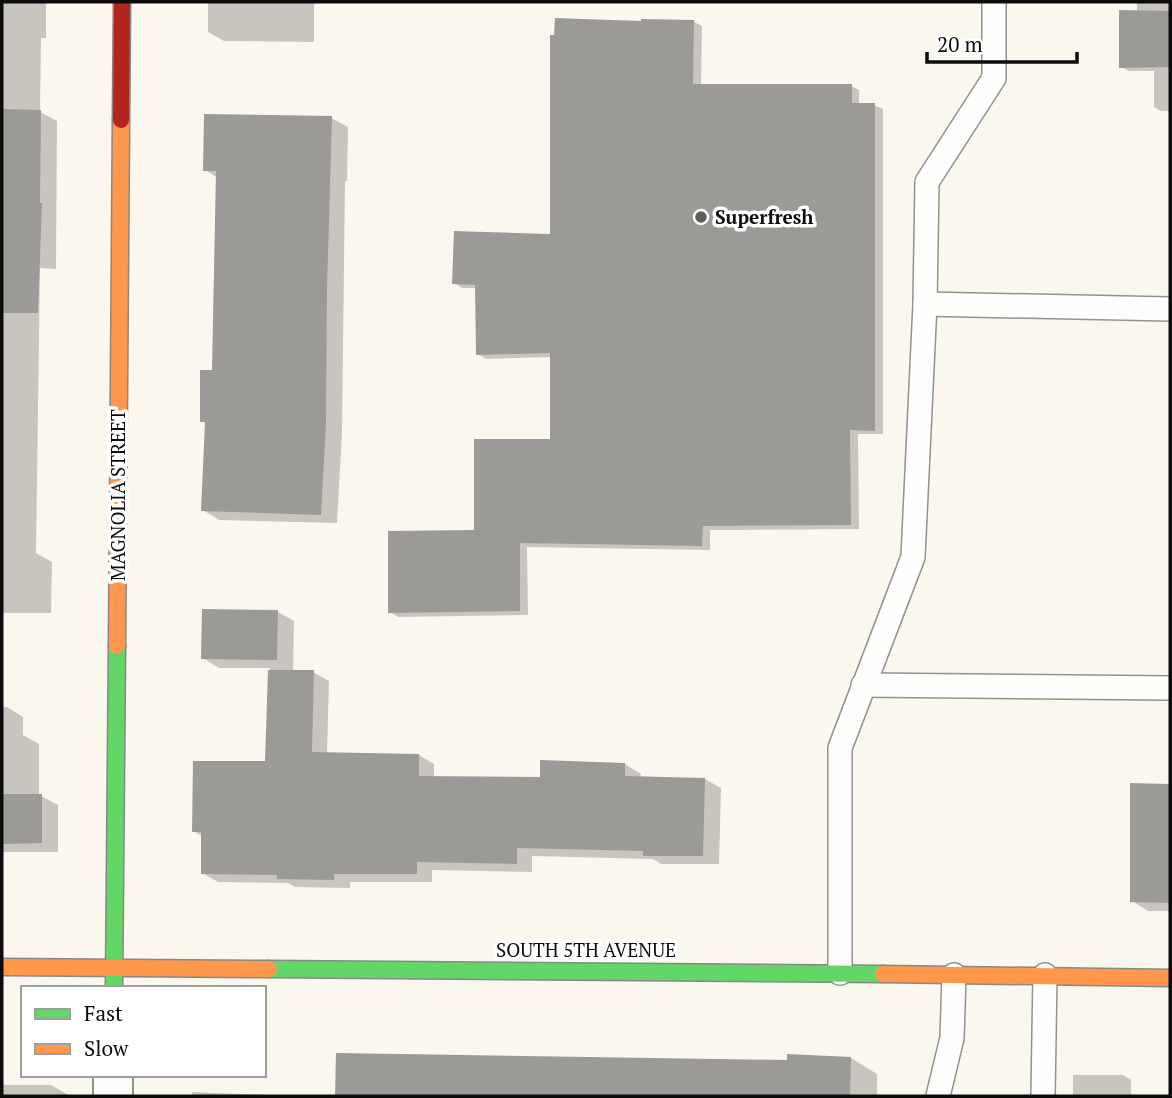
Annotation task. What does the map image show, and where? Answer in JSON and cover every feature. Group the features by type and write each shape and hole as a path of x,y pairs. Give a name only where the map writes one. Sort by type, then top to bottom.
{"street":[{"name":"MAGNOLIA STREET","path":"114,986 122,2"},
{"name":"SOUTH 5TH AVENUE","path":"2,967 1170,978"},
{"path":"113,1077 113,1096"}],"lane":[{"path":"840,973 840,748 913,557 925,304 927,182 994,78 994,2"},
{"path":"925,304 1170,309"},
{"path":"863,685 1170,688"},
{"path":"938,1096 952,1038 954,975"},
{"path":"1043,1096 1045,975"}],"building":[{"path":"1119,10 1170,11 1170,67 1119,68"},
{"name":"Superfresh","path":"555,18 694,20 693,84 852,84 852,103 875,103 875,431 850,430 851,525 703,526 702,546 520,543 520,611 388,613 388,531 474,530 474,439 550,439 550,353 476,355 475,285 452,284 454,231 550,234 550,35 554,35"},
{"path":"2,109 41,110 42,203 38,313 2,313"},
{"path":"204,114 332,116 326,422 321,515 201,511 205,422 200,422 200,370 212,370 216,171 203,171"},
{"path":"202,609 278,610 277,660 201,659"},
{"path":"268,670 314,670 312,752 419,754 419,776 540,777 540,760 625,763 625,776 705,778 703,856 643,856 643,851 517,848 517,864 417,862 417,874 334,874 334,880 277,879 277,875 201,874 201,832 192,832 193,761 265,761"},
{"path":"1130,783 1170,784 1170,903 1130,902"},
{"path":"2,794 42,794 42,843 2,844"},
{"path":"336,1053 787,1060 787,1054 851,1057 850,1096 335,1096"}],"traffic: fast":[{"path":"114,986 117,646"},
{"path":"269,969 883,974"}],"traffic: slow":[{"path":"117,646 121,120"},
{"path":"2,967 269,969"},
{"path":"883,974 1170,978"}],"traffic: jam":[{"path":"121,120 122,2"}],"place":[{"name":"Superfresh","path":"701,217"}]}
